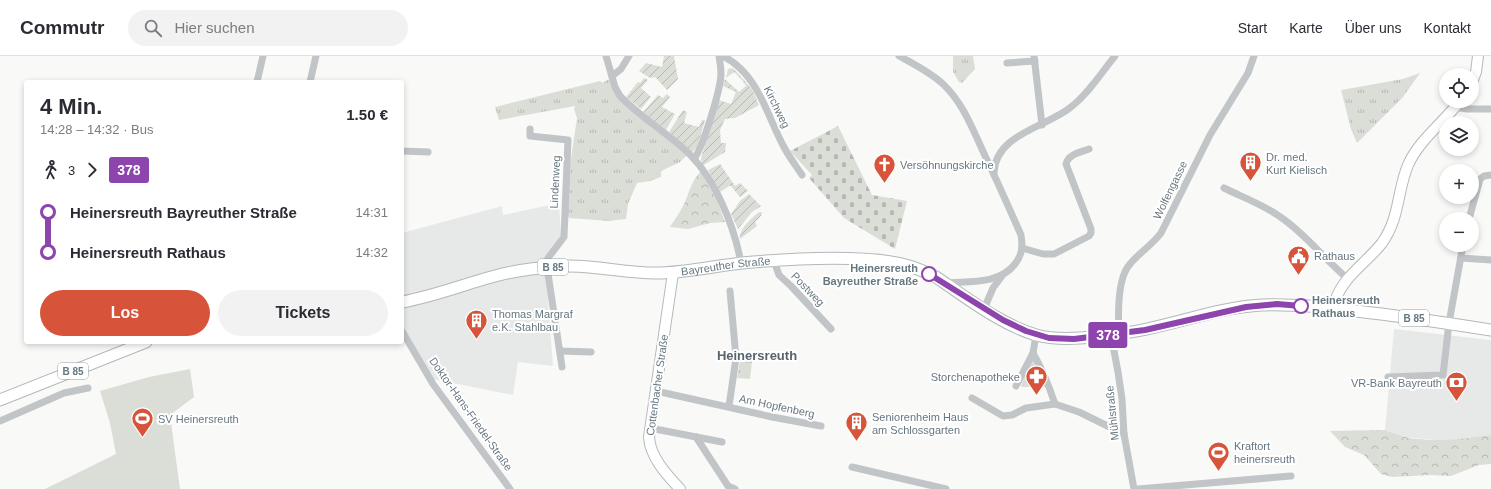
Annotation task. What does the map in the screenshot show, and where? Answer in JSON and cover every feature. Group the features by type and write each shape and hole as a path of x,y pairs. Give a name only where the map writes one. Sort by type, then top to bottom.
{"main road":[{"name":"Bayreuther Straße","path":"404,302 437,294 481,279 509,272 547,267 580,267 637,272 673,273 741,263 836,259 891,262 925,272 1009,323 1036,334"},
{"name":"B 85","path":"1036,334 1049,338 1060,339 1115,334 1145,330 1227,310 1277,304 1334,308 1491,330"},
{"name":"B 85","path":"0,400 141,344"}],"street":[{"path":"257,80 262,56"},
{"path":"310,80 316,56"},
{"path":"606,56 615,88 623,98 681,146 694,159 708,178 722,205 735,239 741,263"},
{"path":"612,76 621,69 629,56"},
{"path":"694,159 700,149 718,88 721,75 719,56"},
{"name":"Kirchweg","path":"723,56 741,68 752,81 764,103 785,150 802,175"},
{"path":"899,56 934,77 944,85 957,100 969,119 1021,235 1022,248 1017,261 993,288 984,309"},
{"path":"994,173 996,162 1008,144 1022,133 1067,110 1078,100 1115,56"},
{"name":"Wolfengasse","path":"1115,334 1119,301 1125,272 1129,265 1150,246 1161,233 1210,135 1248,73 1254,56"},
{"path":"1476,68 1478,56"},
{"path":"1007,63 1034,58 1042,124"},
{"path":"1334,308 1336,296 1342,286 1381,244 1389,232 1397,211 1404,177 1413,156 1419,147 1454,108"},
{"path":"1464,108 1467,110 1491,109"},
{"name":"Lindenweg","path":"530,129 530,136 568,140 564,237 548,258 547,267"},
{"path":"1022,248 1043,254 1054,254 1090,235 1091,228 1066,164 1070,157 1089,149"},
{"path":"404,151 428,152"},
{"path":"1471,212 1480,179 1484,176 1491,175"},
{"path":"1224,188 1255,202 1280,216 1306,238 1348,279"},
{"path":"1388,378 1443,375 1449,323 1461,252"},
{"path":"1460,258 1491,260"},
{"name":"Postweg","path":"774,261 779,275 831,329"},
{"path":"547,267 562,368"},
{"name":"Cottenbacher Straße","path":"673,273 649,437 651,449 663,468 680,489"},
{"path":"945,284 1003,276"},
{"name":"Am Hopfenberg","path":"729,406 736,358 730,291"},
{"name":"Doktor-Hans-Friedel-Straße","path":"404,334 433,384 510,489"},
{"path":"1016,386 1033,353 1036,334"},
{"name":"Mühlstraße","path":"1115,334 1124,434 1134,489"},
{"path":"560,351 591,352"},
{"path":"1033,353 1047,378 1055,404"},
{"path":"0,421 64,393 88,388"},
{"name":"Am Hopfenberg","path":"656,391 729,406 772,417 821,426"},
{"path":"972,398 1003,416 1012,415 1026,408 1055,404 1078,412 1124,434"},
{"path":"650,428 722,442"},
{"path":"696,437 728,486 735,489"},
{"path":"852,467 930,487 946,489"},
{"path":"1138,489 1291,476"}],"shaded area":[{"path":"559,203 561,236 545,261 553,366 518,362 513,395 433,379 404,328 404,232 502,206 503,215"},
{"path":"1394,329 1491,340 1491,435 1467,439 1434,440 1405,437 1385,430"}],"green space":[{"path":"664,56 674,56 678,79 667,90 655,77 650,78 639,71 646,63 662,67"},
{"path":"953,56 973,56 975,69 962,83 959,82 953,72"},
{"path":"733,68 752,89 759,105 735,118 725,119 720,130 721,143 726,143 725,152 702,166 701,158 719,100 731,104 736,92 723,86 725,79 739,92 746,86 734,72 726,78 728,69"},
{"path":"1420,73 1403,97 1357,143 1351,129 1341,90 1403,79"},
{"path":"644,78 648,80 641,88 651,97 641,109 626,97 638,82 640,83"},
{"path":"612,79 614,88 688,154 680,162 661,171 661,177 650,181 637,183 628,204 626,219 609,221 569,218 567,213 570,166 577,118 574,109 575,106 499,120 495,107 600,81 603,83"},
{"path":"667,94 670,97 662,107 675,114 666,130 643,112 658,95 663,98"},
{"path":"683,110 687,112 684,123 699,127 702,120 705,120 698,145 692,153 669,132"},
{"path":"838,126 872,195 907,201 895,249 844,218 809,178 812,175 790,151"},
{"path":"720,164 735,186 740,183 748,191 740,197 731,186 720,192 708,170"},
{"path":"701,171 716,198 725,222 710,223 688,229 670,227 680,212 693,182"},
{"path":"749,194 761,206 752,212 738,229 731,214 740,201"},
{"path":"759,212 762,212 761,216 755,222 757,226 740,239 740,235 744,227"},
{"path":"740,360 752,361 750,379 737,378"},
{"path":"1032,361 1034,361 1046,386 1045,387 1022,387 1021,385"},
{"name":"SV Heinersreuth","path":"190,369 194,397 170,415 180,489 45,489 116,454 110,423 100,391 149,377"},
{"path":"1385,430 1405,437 1426,440 1459,439 1491,435 1491,464 1479,465 1451,476 1430,475 1392,477 1381,474 1364,455 1345,447 1330,431"}],"bus line":[{"name":"378","path":"929,274 1014,326 1049,338 1060,339 1074,339 1145,330 1197,317 1260,305 1277,304 1301,306"}],"place":[{"name":"Dr. med. Kurt Kielisch","path":"1251,182"},
{"name":"Versöhnungskirche","path":"885,184"},
{"name":"Heinersreuth Bayreuther Straße","path":"929,274"},
{"name":"Rathaus","path":"1299,276"},
{"name":"Heinersreuth Rathaus","path":"1301,306"},
{"name":"Thomas Margraf e.K. Stahlbau","path":"476,340"},
{"name":"Storchenapotheke","path":"1036,396"},
{"name":"VR-Bank Bayreuth","path":"1457,402"},
{"name":"SV Heinersreuth","path":"143,438"},
{"name":"Seniorenheim Haus am Schlossgarten","path":"857,442"},
{"name":"Kraftort heinersreuth","path":"1218,472"}],"district":[{"name":"Heinersreuth","path":"757,355"}]}
